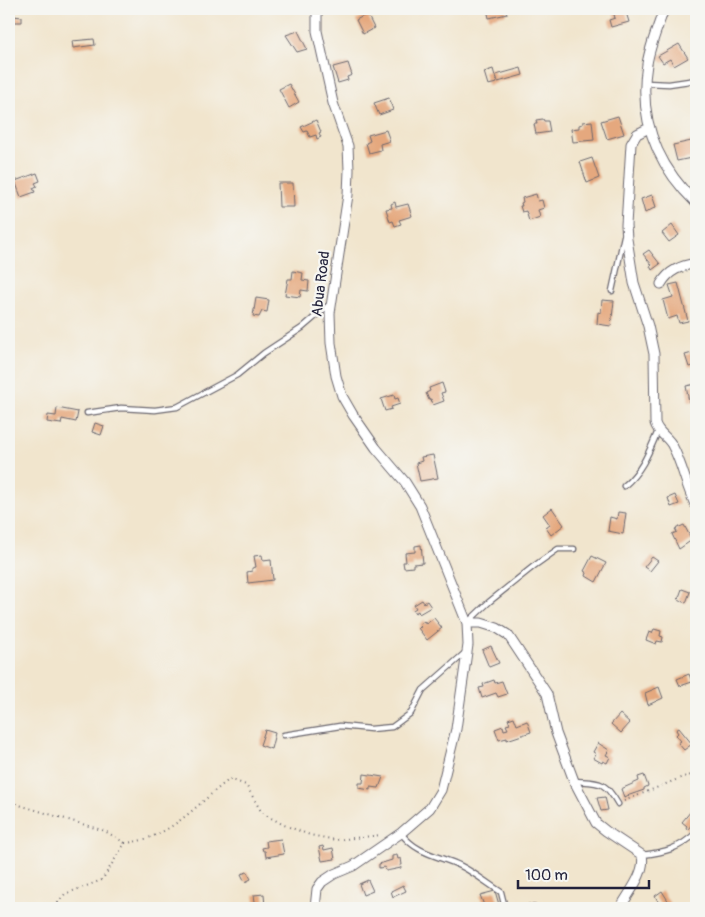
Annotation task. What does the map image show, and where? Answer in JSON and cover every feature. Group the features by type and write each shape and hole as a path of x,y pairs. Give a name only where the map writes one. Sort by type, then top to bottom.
{"street":[{"name":"Abua Road","path":"316,908 316,889 322,882 334,874 354,866 401,833 430,808 441,790 456,729 468,651 467,623 420,506 404,482 376,448 342,396 336,376 331,343 331,303 348,195 348,146 333,103 317,31 317,9"},
{"path":"664,9 650,51 646,83 649,128 653,141 668,170 696,203"},
{"path":"649,128 637,134 631,144 626,225 634,283 648,326 654,354 654,416 658,431 668,439 674,448 696,506"},
{"path":"662,284 665,278 679,267 696,263"},
{"path":"467,623 496,628 508,635 547,694 556,733 574,781 596,823 642,855 644,861 640,874 622,908"}],"lane":[{"path":"646,83 669,84 696,80"},
{"path":"612,291 626,225"},
{"path":"87,413 121,408 156,410 177,407 237,375 264,353 302,328 331,303"},
{"path":"624,486 635,477 644,464 658,431"},
{"path":"467,623 504,590 558,549 574,549"},
{"path":"284,735 340,726 371,729 392,727 411,713 423,690 468,651"},
{"path":"574,781 603,785 609,789 618,804"},
{"path":"401,833 408,843 462,867 501,892 504,904"},
{"path":"642,855 664,852 685,844 696,833"}],"path":[{"path":"618,804 683,777 696,774"},
{"path":"16,804 105,831 125,843 137,842 161,832 182,820 210,793 230,778 246,786 262,812 284,825 310,836 336,840 401,833"},
{"path":"58,908 58,902 65,894 102,880 125,843"}],"building":[{"path":"487,9 506,9 507,14 489,18"},
{"path":"625,9 629,22 611,27 609,20 615,18 613,11"},
{"path":"367,14 374,28 363,34 356,20"},
{"path":"13,16 22,17 22,22 13,22"},
{"path":"298,31 307,49 297,52 286,35"},
{"path":"94,39 95,45 73,48 72,41"},
{"path":"679,44 688,58 674,66 670,59 663,63 658,56"},
{"path":"348,63 352,75 347,77 348,80 338,83 333,67"},
{"path":"521,68 523,75 498,82 496,75"},
{"path":"493,69 497,83 488,85 484,72"},
{"path":"289,84 299,102 289,108 279,89"},
{"path":"389,98 393,110 379,115 374,103"},
{"path":"618,116 624,134 607,139 601,121"},
{"path":"543,119 548,121 550,132 536,134 534,124 537,124 536,120"},
{"path":"316,120 321,132 319,133 321,137 317,139 316,135 310,137 307,131 304,132 301,127"},
{"path":"592,121 594,140 573,142 571,129 579,128 579,125 583,124 583,122"},
{"path":"386,130 390,141 380,144 381,150 369,153 366,143 370,141 368,135"},
{"path":"696,140 696,157 677,161 673,145"},
{"path":"592,158 599,178 587,183 580,162"},
{"path":"37,173 40,181 35,183 37,186 33,188 35,192 21,197 15,181"},
{"path":"278,183 293,183 294,207 279,207"},
{"path":"536,194 538,201 542,200 544,208 538,210 540,217 529,221 526,211 522,212 520,206 522,206 521,203 523,202 522,198"},
{"path":"652,195 656,207 645,213 641,199"},
{"path":"395,202 396,207 408,204 412,216 399,220 401,224 395,226 393,221 390,222 386,209 392,208 391,204"},
{"path":"672,225 679,235 669,242 662,233"},
{"path":"649,250 660,264 652,270 650,266 652,265 643,254"},
{"path":"293,271 303,273 302,280 309,281 308,291 301,290 300,297 285,295 288,279 292,279"},
{"path":"678,283 688,321 679,323 677,316 668,319 663,300 673,297 669,285"},
{"path":"256,298 269,300 267,312 262,311 259,317 253,316"},
{"path":"602,300 614,301 611,326 597,324 598,312 601,313"},
{"path":"696,352 696,368 694,369 693,366 689,367 685,355"},
{"path":"442,383 445,392 441,393 444,401 433,405 426,393 430,391 429,388"},
{"path":"696,384 696,401 689,402 686,386"},
{"path":"394,395 395,399 398,398 400,404 385,411 381,399"},
{"path":"57,408 78,412 76,422 62,419 61,424 47,422 48,415 56,416"},
{"path":"95,423 104,426 101,435 92,432"},
{"path":"433,455 438,478 420,481 416,463 422,461 421,457"},
{"path":"675,495 679,504 671,507 668,498"},
{"path":"552,508 564,525 551,535 546,528 550,525 543,515"},
{"path":"618,512 626,513 623,534 608,531 610,517 617,519"},
{"path":"684,525 692,540 679,549 672,534 677,532 675,529"},
{"path":"421,545 423,563 413,564 413,567 404,568 403,562 406,562 405,553 415,552 415,546"},
{"path":"262,555 263,561 271,560 273,580 248,583 247,572 252,571 252,568 256,567 254,556"},
{"path":"592,556 606,563 596,582 586,576 587,573 584,571"},
{"path":"652,557 658,561 650,571 644,567"},
{"path":"682,589 690,592 686,603 678,600"},
{"path":"422,600 424,603 427,601 431,607 419,614 418,611 415,613 413,610 416,608 414,605"},
{"path":"434,618 442,628 427,640 418,628 421,627 419,625 424,621 426,624"},
{"path":"654,629 661,631 662,642 657,641 656,644 646,640 649,632 652,633"},
{"path":"491,646 499,663 489,667 482,650"},
{"path":"689,674 692,682 680,686 677,679"},
{"path":"494,680 495,683 502,681 507,694 498,697 496,693 482,698 479,688 484,687 483,684"},
{"path":"659,687 663,698 648,705 645,693"},
{"path":"620,714 630,723 621,733 611,724"},
{"path":"514,717 517,725 527,721 531,732 507,740 507,738 499,740 495,729 503,726 504,730 508,729 506,725 510,724 508,719"},
{"path":"679,728 692,744 684,750 678,743 681,741 676,735 678,733 676,730"},
{"path":"265,730 275,733 271,749 260,745"},
{"path":"598,743 609,750 606,755 610,757 607,763 603,761 602,763 593,758 596,754 593,752"},
{"path":"364,774 383,777 379,788 370,787 370,790 359,788 359,783 363,783"},
{"path":"644,775 648,786 644,790 624,797 621,789 639,781 638,777"},
{"path":"605,797 608,810 601,811 597,798"},
{"path":"691,811 696,816 696,820 687,830 687,826 682,822"},
{"path":"281,839 284,854 266,857 265,851 262,848 267,847 266,841"},
{"path":"323,846 324,850 333,848 335,859 322,861 319,847"},
{"path":"397,855 398,859 401,858 401,868 386,871 385,867 379,868 379,864 392,860 392,856"},
{"path":"247,872 251,879 245,882 241,874"},
{"path":"368,880 373,891 363,895 359,884"},
{"path":"403,885 406,891 393,897 391,891"},
{"path":"495,891 500,908 485,908 480,895"},
{"path":"662,891 672,907 662,908 655,896"},
{"path":"264,894 265,908 256,908 254,895"},
{"path":"528,904 536,905 536,908 527,908"}]}
